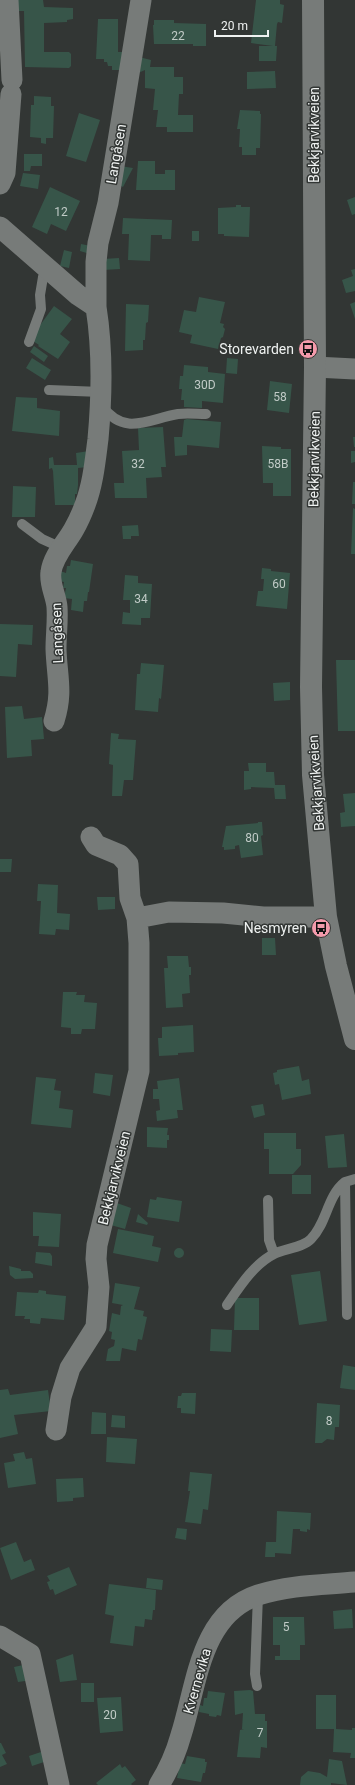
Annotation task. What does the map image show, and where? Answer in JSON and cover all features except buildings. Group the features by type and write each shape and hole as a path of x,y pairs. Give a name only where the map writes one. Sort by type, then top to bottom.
{"street":[{"path":"0,184 5,173 12,87 8,0"},
{"name":"Langåsen","path":"54,721 59,705 60,693 56,650 57,606 51,581 51,571 53,563 75,528 86,504 94,472 101,398 101,350 96,307 96,262 98,243 108,203 141,0"},
{"name":"Bekkjarvikveien","path":"313,0 315,367 312,723 313,775 326,917 350,1003 355,1039"},
{"path":"0,227 78,295 96,307"},
{"path":"315,367 355,369"},
{"name":"Bekkjarvikveien","path":"56,1430 61,1397 70,1368 96,1327 99,1287 96,1259 97,1245 139,1071 139,943 137,918 130,898 128,864 120,855 96,846 91,836"},
{"path":"137,918 169,912 223,913 263,917 326,917"},
{"name":"Kvernevika","path":"159,1785 174,1756 205,1648 215,1629 231,1610 258,1595 284,1589 314,1584 355,1582"},
{"path":"0,1636 30,1654 59,1785"}],"lane":[{"path":"29,342 41,309 40,295 42,277 47,268"},
{"path":"49,390 101,398 108,414 124,424 140,424 179,414 206,414"},
{"path":"22,524 42,539 62,548"},
{"path":"227,1304 255,1268 274,1254 310,1241 320,1228 334,1194 339,1187 345,1182 355,1179"},
{"path":"345,1182 347,1315"},
{"path":"268,1200 268,1240 274,1254"},
{"path":"257,1686 255,1674 258,1595"}],"place":[{"name":"Storevarden","path":"308,349"},
{"name":"Nesmyren","path":"321,928"}]}
